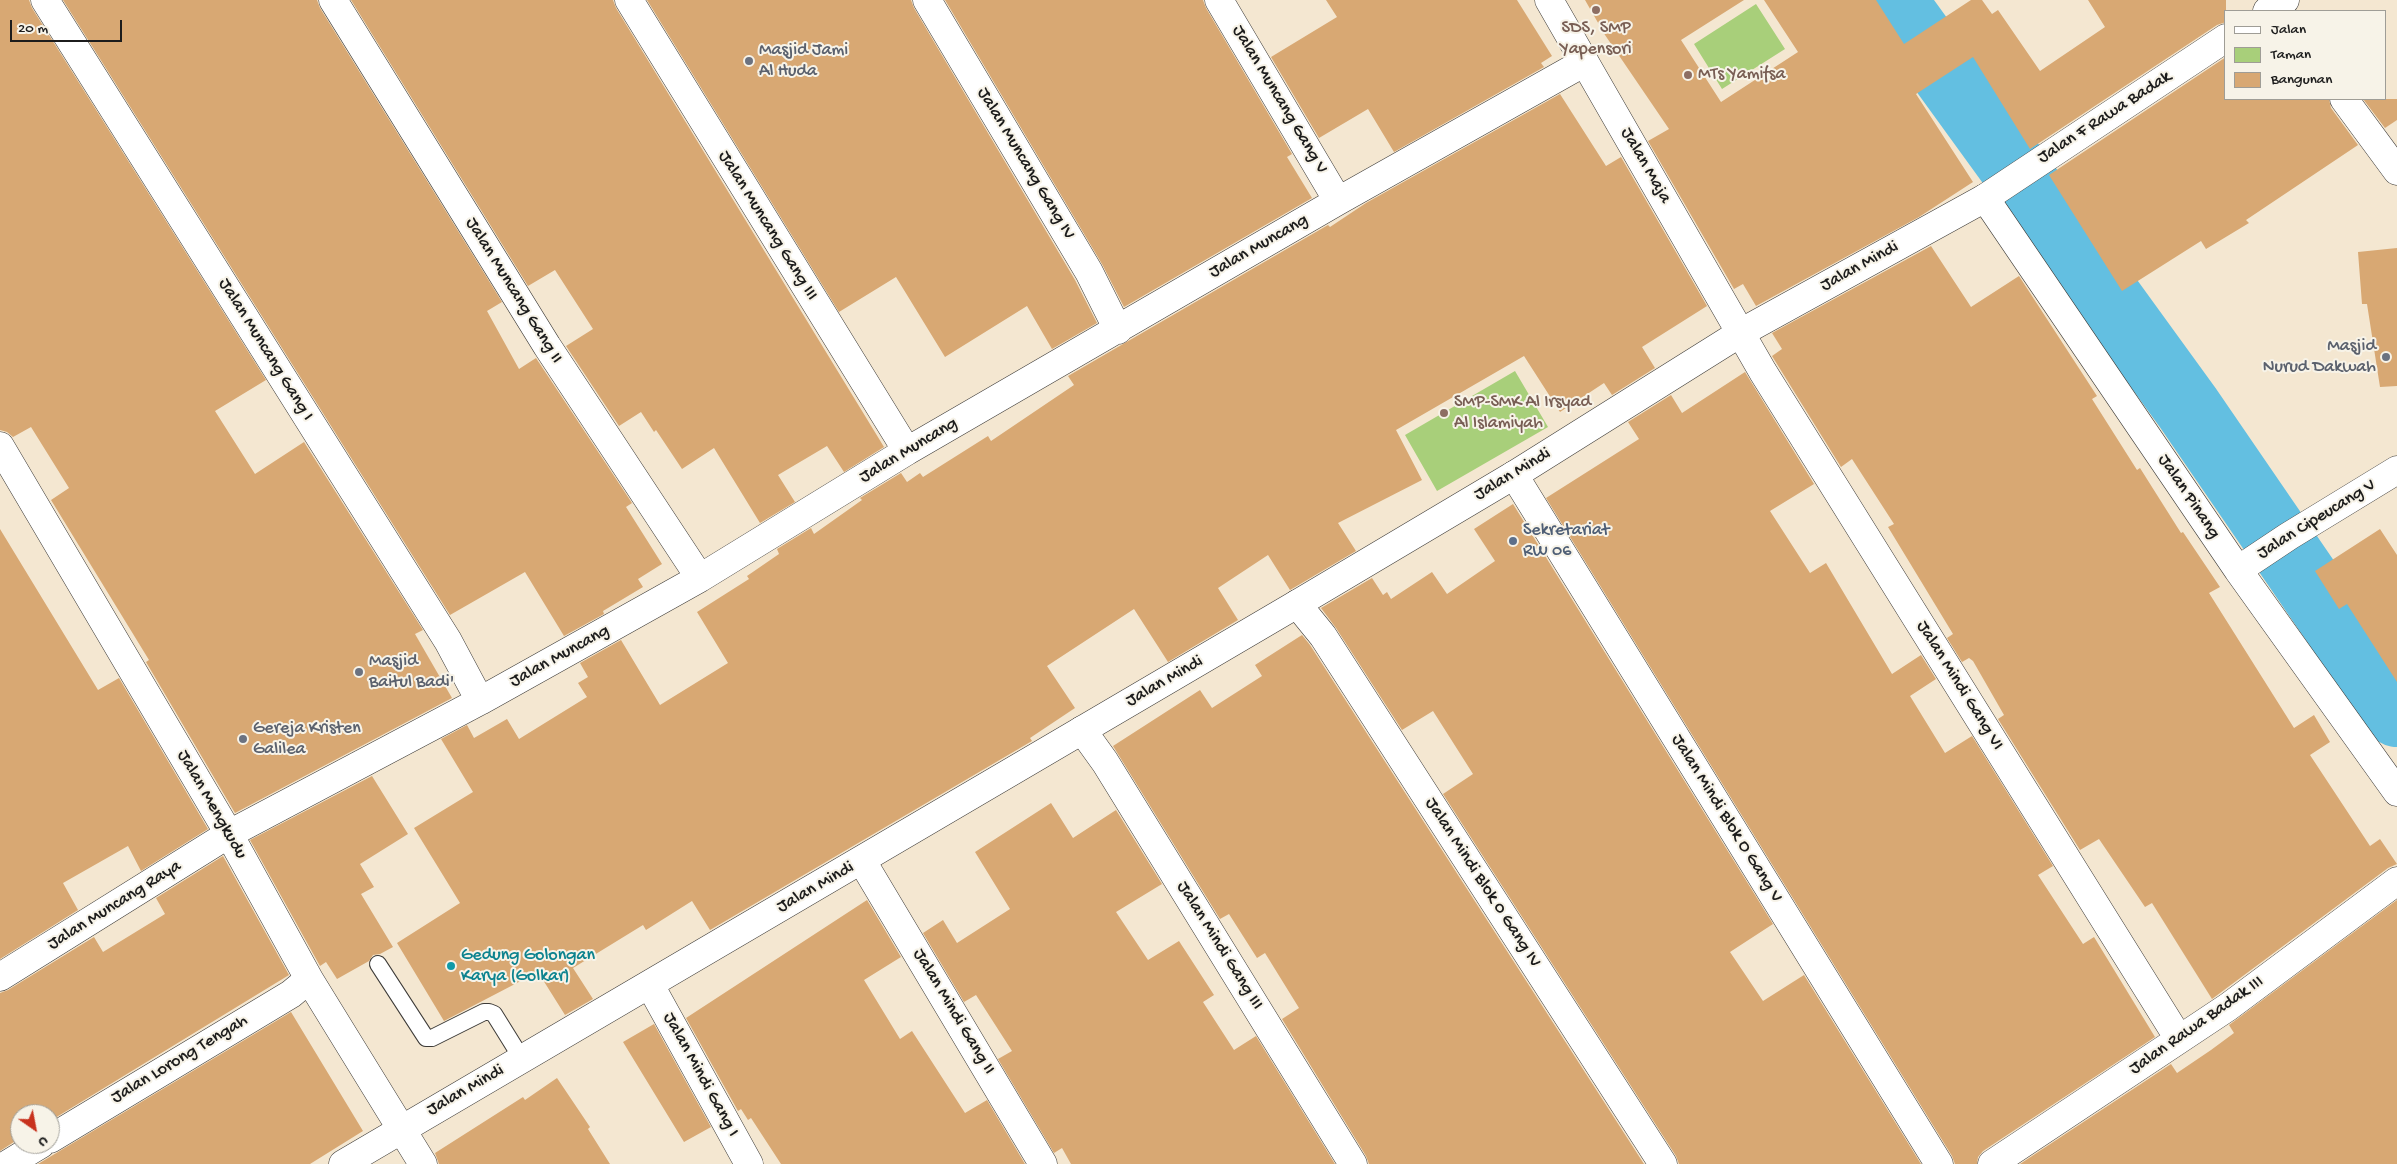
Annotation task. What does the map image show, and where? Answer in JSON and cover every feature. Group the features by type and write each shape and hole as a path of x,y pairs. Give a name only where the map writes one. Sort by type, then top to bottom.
{"street":[{"name":"Jalan Muncang Gang I","path":"45,0 448,641 480,702"},
{"name":"Jalan Muncang Gang II","path":"333,0 547,346 700,578"},
{"name":"Jalan Muncang Gang III","path":"629,0 907,451"},
{"name":"Jalan Muncang Gang IV","path":"927,0 1089,272 1118,330"},
{"name":"Jalan Muncang Gang V","path":"1219,0 1338,201"},
{"name":"Jalan Maja","path":"1549,0 1742,332"},
{"name":"Jalan F Rawa Badak","path":"1991,194 2224,39"},
{"name":"Jalan Muncang","path":"229,834 480,702 700,578 907,451 1338,201 1584,62"},
{"path":"2345,100 2397,171"},
{"name":"Jalan Mindi","path":"343,1164 862,861 1514,475 1742,332 1991,194"},
{"name":"Jalan Pinang","path":"1991,194 2397,792"},
{"name":"Jalan Mindi Gang VI","path":"1742,332 1769,380 2179,1039"},
{"name":"Jalan Mengkudu","path":"0,446 229,834 309,979 423,1164"},
{"name":"Jalan Cipeucang V","path":"2244,565 2397,470"},
{"name":"Jalan Mindi Blok O Gang V","path":"1514,475 1938,1164"},
{"name":"Jalan Mindi Blok 0 Gang IV","path":"1297,604 1323,636 1663,1164"},
{"name":"Jalan Mindi Gang III","path":"1082,730 1110,770 1353,1164"},
{"name":"Jalan Muncang Raya","path":"0,977 229,834"},
{"name":"Jalan Mindi Gang II","path":"862,861 1043,1164"},
{"name":"Jalan Rawa Badak III","path":"1992,1164 2228,1006 2397,880"},
{"name":"Jalan Lorong Tengah","path":"60,1133 291,994 309,979"},
{"name":"Jalan Mindi Gang I","path":"650,985 750,1164"},
{"path":"8,1164 24,1154"}],"lane":[{"path":"378,964 426,1038 432,1038 484,1012 490,1012 494,1014 522,1059"}],"green space":[{"path":"1756,4 1785,49 1722,89 1694,44"},
{"path":"1515,371 1548,427 1437,491 1405,435"}],"building":[{"path":"0,0 29,0 32,8 266,380 215,411 255,474 304,442 423,630 415,634 452,698 235,813 146,662 149,660 51,500 69,488 31,427 13,437 7,432 0,430"},
{"path":"63,0 317,0 320,8 502,302 487,311 519,369 536,358 632,503 626,507 662,564 638,579 643,587 603,611 604,614 564,636 525,572 450,615"},
{"path":"351,0 613,0 616,8 884,447 844,472 827,446 778,475 795,502 760,523 714,448 682,469 656,430 654,432 641,412 619,426 566,346 593,329 555,270 528,286"},
{"path":"647,0 911,0 1075,280 1097,323 1052,349 1027,306 945,357 896,277 839,312"},
{"path":"945,0 1203,0 1292,154 1287,157 1312,198 1124,307 1102,264"},
{"path":"1326,0 1517,0 1552,56 1541,63 1544,67 1394,152 1368,109 1319,138 1271,57 1337,17"},
{"path":"1585,0 1744,0 1681,40 1721,102 1798,52 1764,0 1876,0 1904,44 1971,0 1982,0 1992,14 1998,10 2040,71 2105,27 2088,0 2226,0 2224,23 2217,25 2030,149 1973,57 1916,94 1973,182 1919,217 1756,306 1743,284 1734,289 1648,141 1669,129 1605,35"},
{"path":"2224,58 2224,100 2329,100 2331,108 2358,145 2246,220 2249,223 2206,249 2201,241 2122,291 2049,175"},
{"path":"1560,94 1606,166 1621,157 1707,306 1642,347 1655,368 1612,395 1604,383 1560,412 1524,356 1396,430 1422,480 1338,523 1356,551 1290,590 1268,555 1218,588 1238,620 1168,662 1134,609 1047,666 1075,708 1030,738 1032,741 710,930 692,901 646,930 643,925 573,968 593,999 565,1015 538,972 444,1021 397,943 460,903 414,828 473,792 441,739 467,725 474,738 507,719 519,739 587,697 578,683 588,677 580,663 621,640 660,705 728,663 697,612 749,579 747,576 779,554 777,549 811,528 814,534 862,500 860,498 901,473 907,482 920,473 923,477 988,436 991,441 1074,385 1068,376 1328,225 1330,227 1366,203"},
{"path":"2397,99 2397,120 2385,128 2364,100"},
{"path":"1931,246 1971,307 2019,276 2097,396 2092,399 2137,470 2140,468 2181,533 2183,532 2220,587 2209,593 2294,728 2314,715 2330,742 2310,755 2370,846 2380,839 2397,864 2388,868 2212,999 2152,903 2145,907 2099,839 2080,850 1998,719 2004,715 1973,661 1969,658 1962,662 1947,638 1953,634 1888,527 1894,524 1852,459 1841,467 1772,356 1782,349 1772,333"},
{"path":"2397,248 2397,386 2380,387 2367,304 2362,304 2358,252"},
{"path":"1745,372 1814,484 1770,511 1810,573 1826,563 1892,674 1921,655 1936,679 1910,696 1945,753 1972,736 2053,866 2038,875 2083,944 2094,937 2155,1037 1983,1151 1978,1157 1977,1164 1955,1164 1952,1156 1546,498 1639,439 1628,422 1671,395 1682,413"},
{"path":"1513,504 1773,924 1730,952 1763,1001 1804,975 1921,1164 1679,1164 1676,1156 1443,794 1473,774 1433,711 1402,730 1321,608 1372,578 1383,595 1387,592 1391,599 1432,572 1447,594 1495,561 1474,529"},
{"path":"0,529 98,690 119,678 208,829 141,871 128,846 63,883 78,910 0,959"},
{"path":"2380,529 2397,555 2397,682 2347,604 2339,609 2315,571"},
{"path":"1302,635 1644,1164 1369,1164 1366,1156 1282,1019 1299,1008 1265,953 1257,958 1229,914 1220,919 1113,746 1200,690 1212,708 1262,676 1255,665"},
{"path":"372,776 408,834 360,864 374,887 361,894 393,947 380,954 373,955 369,961 337,979 326,962 320,966 250,840"},
{"path":"1051,803 1073,838 1116,810 1162,884 1116,912 1148,960 1179,941 1214,995 1203,1002 1234,1050 1256,1036 1335,1164 1071,1164 1062,1148 1054,1153 998,1059 1012,1051 976,995 964,1002 923,933 943,920 957,943 1010,909 975,852"},
{"path":"223,856 289,975 60,1115 60,1104 10,1104 10,1144 0,1151 0,993 8,990 94,937 103,952 165,914 156,898"},
{"path":"867,900 901,957 864,980 900,1039 912,1031 965,1113 987,1100 1025,1164 781,1164 751,1118 748,1120 741,1109 738,1111 686,1018"},
{"path":"2397,900 2397,1164 2020,1164 2171,1064 2177,1073 2211,1050 2234,1033 2229,1025"},
{"path":"291,1012 363,1131 310,1164 38,1164 55,1154 60,1154 60,1151"},
{"path":"654,1024 711,1127 684,1142 623,1042"},
{"path":"557,1078 590,1127 588,1129 610,1164 439,1164 435,1153 523,1097 525,1100"}],"waterway":[{"path":"1892,0 2188,408 2397,713"}],"place":[{"name":"SDS, SMP Yapensori","path":"1596,10"},
{"name":"Masjid Jami Al Huda","path":"749,61"},
{"name":"MTs Yamifsa","path":"1688,75"},
{"name":"Masjid Nurud Dakwah","path":"2386,357"},
{"name":"SMP-SMK Al Irsyad Al Islamiyah","path":"1444,413"},
{"name":"Sekretariat RW 06","path":"1513,541"},
{"name":"Masjid Baitul Badi'","path":"359,672"},
{"name":"Gereja Kristen Galilea","path":"243,739"},
{"name":"Gedung Golongan Karya (Golkar)","path":"451,966"}]}
